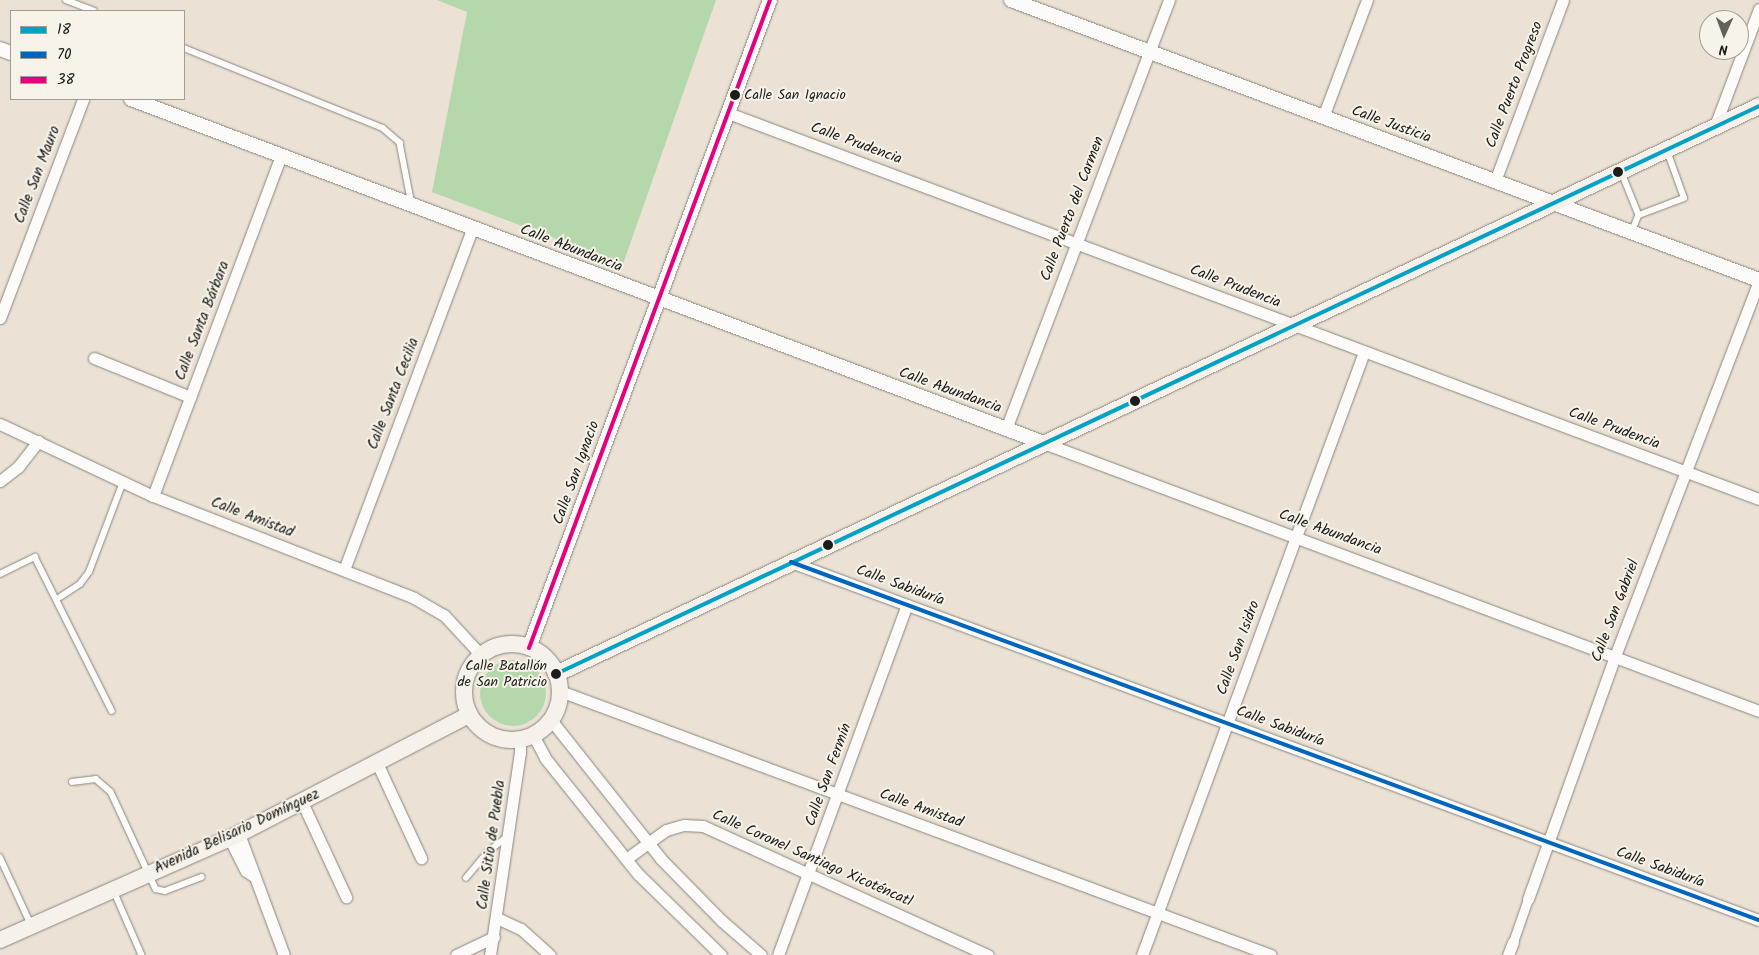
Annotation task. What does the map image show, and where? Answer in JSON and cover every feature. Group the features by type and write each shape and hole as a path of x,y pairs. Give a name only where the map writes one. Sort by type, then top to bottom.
{"main road":[{"path":"556,674 1041,442 1667,151 1759,106"},
{"path":"512,644 529,648 550,662 556,674 560,691 551,720 526,738 494,737 483,731 470,715 464,696 465,681 481,655 496,647 512,644"},
{"name":"Avenida Belisario Domínguez","path":"0,940 32,924 114,891 150,872 234,836 470,715"}],"street":[{"name":"Calle San Ignacio","path":"529,648 770,0"},
{"name":"Calle Justicia","path":"1011,0 1759,280"},
{"name":"Calle Puerto del Carmen","path":"1006,429 1169,0"},
{"path":"1323,117 1367,0"},
{"name":"Calle Puerto Progreso","path":"1495,181 1563,0"},
{"path":"1716,126 1759,9"},
{"name":"Calle San Mauro","path":"0,318 83,100"},
{"name":"Calle Abundancia","path":"134,100 659,300 1759,711"},
{"name":"Calle Prudencia","path":"728,113 1759,499"},
{"name":"Calle Santa Bárbara","path":"154,496 281,156"},
{"name":"Calle Santa Cecilia","path":"344,570 472,229"},
{"name":"Calle San Gabriel","path":"1508,955 1615,656 1759,280"},
{"name":"Calle San Isidro","path":"1142,955 1364,352"},
{"path":"94,358 190,398"},
{"name":"Calle Amistad","path":"0,424 154,496 414,598 444,615 481,655"},
{"path":"0,481 18,467 38,441"},
{"name":"Calle Sabiduría","path":"791,562 1759,920"},
{"name":"Calle San Fermín","path":"778,955 908,605"},
{"name":"Calle Amistad","path":"560,691 1271,955"},
{"path":"551,720 648,843 722,921 761,955"},
{"path":"526,738 545,758 626,859 699,936 721,955"},
{"name":"Calle Sitio de Puebla","path":"490,955 508,836 526,738"},
{"path":"377,763 421,858"},
{"path":"302,802 346,897"},
{"name":"Calle Coronel Santiago Xicoténcatl","path":"626,859 675,826 704,826 988,955"},
{"path":"234,836 254,868 252,874 284,955"},
{"path":"497,918 521,929 550,955"},
{"path":"456,955 494,937"}],"lane":[{"path":"66,0 91,10"},
{"path":"185,48 383,128 400,143 412,206"},
{"path":"1639,215 1684,198 1667,151"},
{"path":"1622,171 1639,215 1632,232"},
{"path":"57,599 80,584 88,572 123,482"},
{"path":"0,574 35,557 112,712"},
{"path":"72,782 96,779 111,792 150,872 156,889 160,890 201,877"},
{"path":"466,878 489,851 508,836"},
{"path":"0,857 32,924"},
{"path":"114,891 142,955"}],"green space":[{"path":"437,0 716,0 623,264 432,192 467,12"},
{"path":"513,660 526,663 536,670 543,680 546,693 543,706 536,716 526,723 513,726 500,723 490,716 483,706 480,693 483,680 490,670 500,663"}],"transit line":[{"name":"38","path":"529,648 770,0"},
{"name":"18","path":"556,674 1759,106"},
{"name":"70","path":"791,562 1759,920"}],"place":[{"name":"Calle San Ignacio","path":"735,95"},
{"name":"Calle Batallón de San Patricio","path":"556,674"}]}
